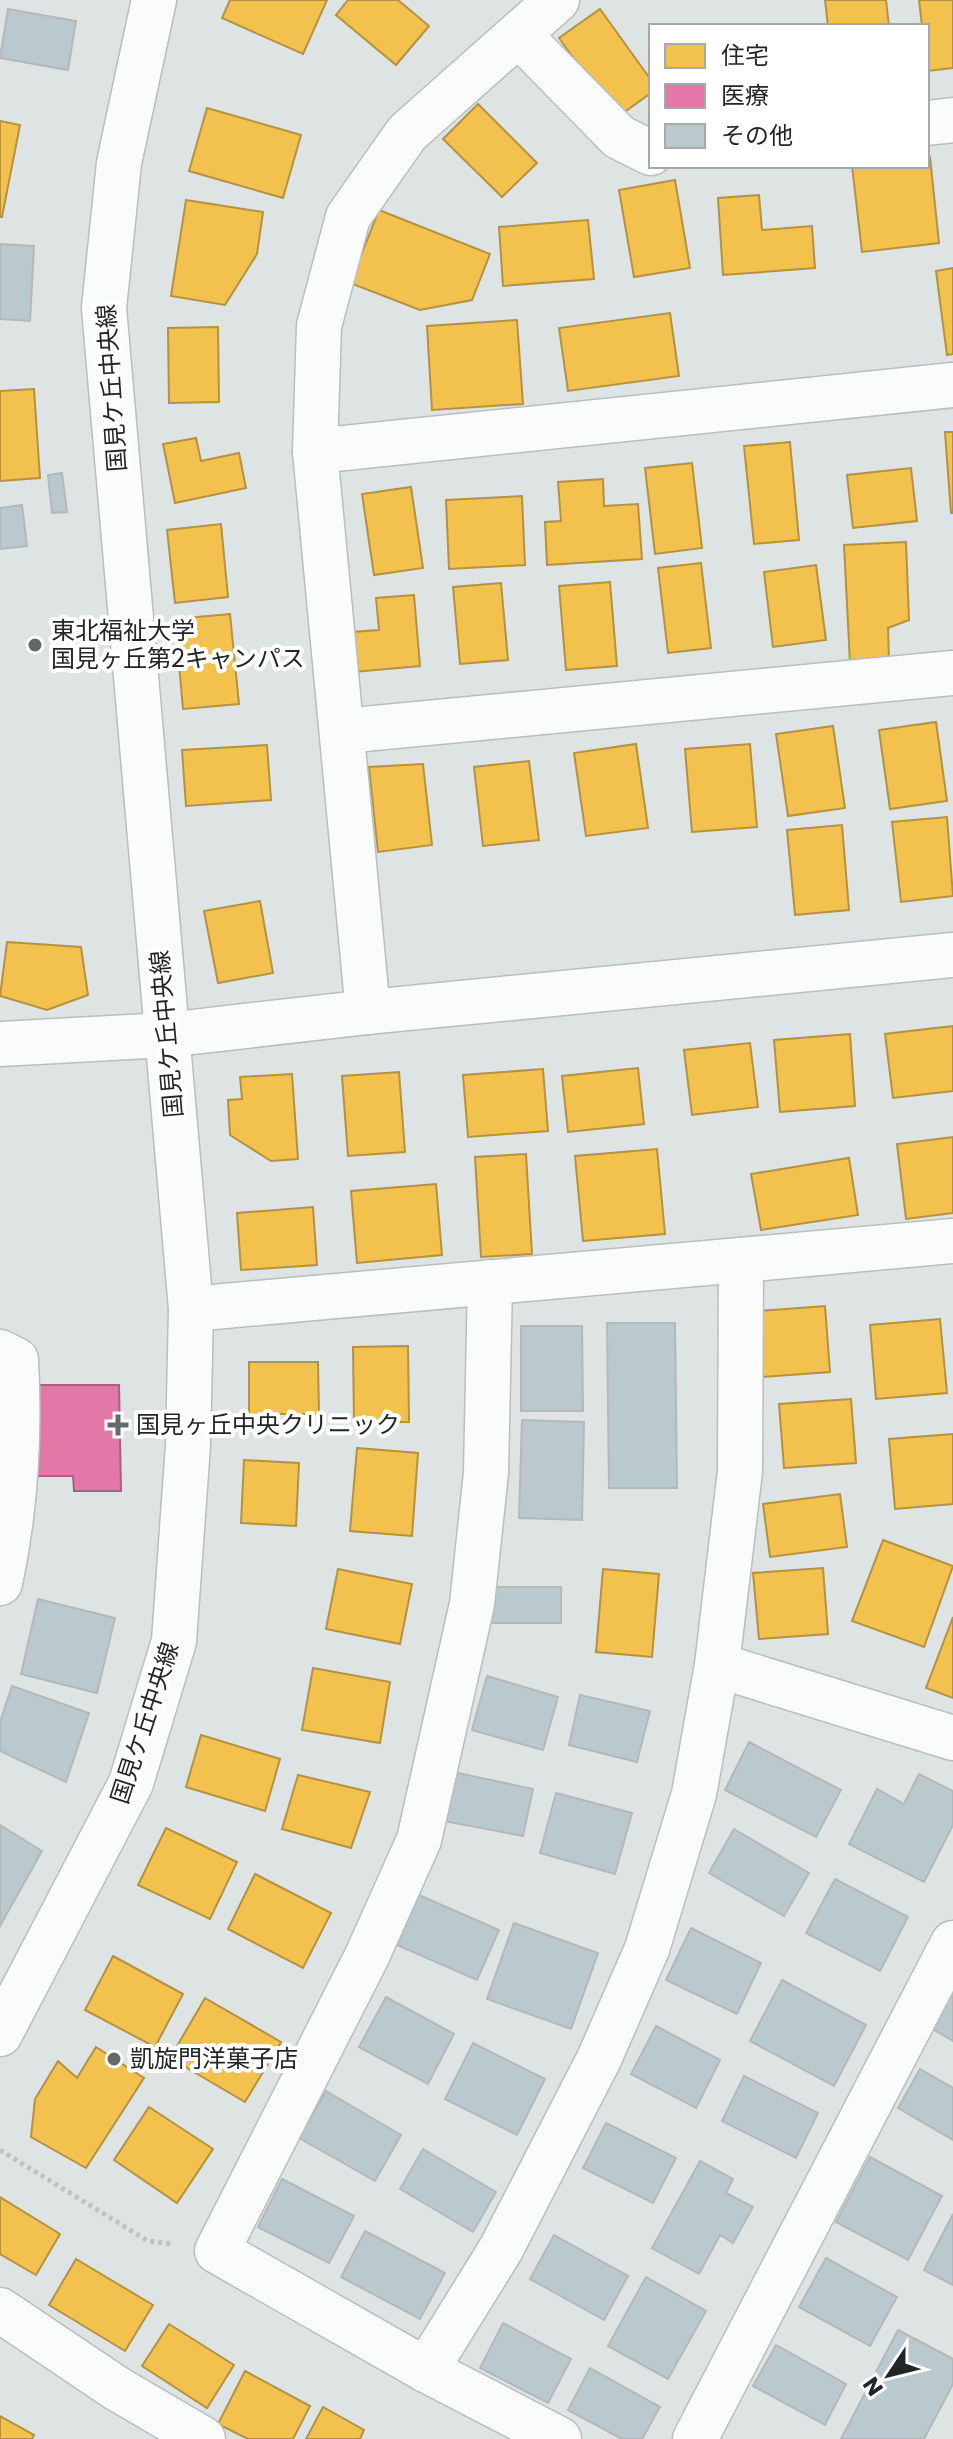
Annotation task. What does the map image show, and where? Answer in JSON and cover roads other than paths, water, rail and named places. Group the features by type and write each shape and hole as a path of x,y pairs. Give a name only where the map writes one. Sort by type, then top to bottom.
{"street":[{"name":"国見ケ丘中央線","path":"0,2034 131,1783 174,1641 188,1445 191,1309 104,308 119,163 154,0"},
{"path":"368,1012 315,451 319,326 348,217 407,133 475,69 557,0"},
{"path":"519,35 619,137 649,152"},
{"path":"929,123 953,120"},
{"path":"315,451 953,385"},
{"path":"343,731 953,673"},
{"path":"0,1044 166,1035 368,1012 953,955"},
{"path":"191,1309 953,1241"},
{"path":"426,2370 501,2249 599,2059 647,1949 694,1794 717,1665 740,1471 741,1260"},
{"path":"490,1282 486,1473 472,1604 419,1840 323,2045 217,2251 426,2370 559,2439"},
{"path":"0,1352 16,1360 20,1425 11,1531 0,1583"},
{"path":"717,1665 953,1738"},
{"path":"695,2439 953,1943"},
{"path":"0,2310 116,2388 203,2439"}],"place":[{"name":"東北福祉大学 国見ヶ丘第2キャンパス","path":"35,645"},
{"name":"国見ヶ丘中央クリニック","path":"118,1425"},
{"name":"凱旋門洋菓子店","path":"114,2059"}]}
